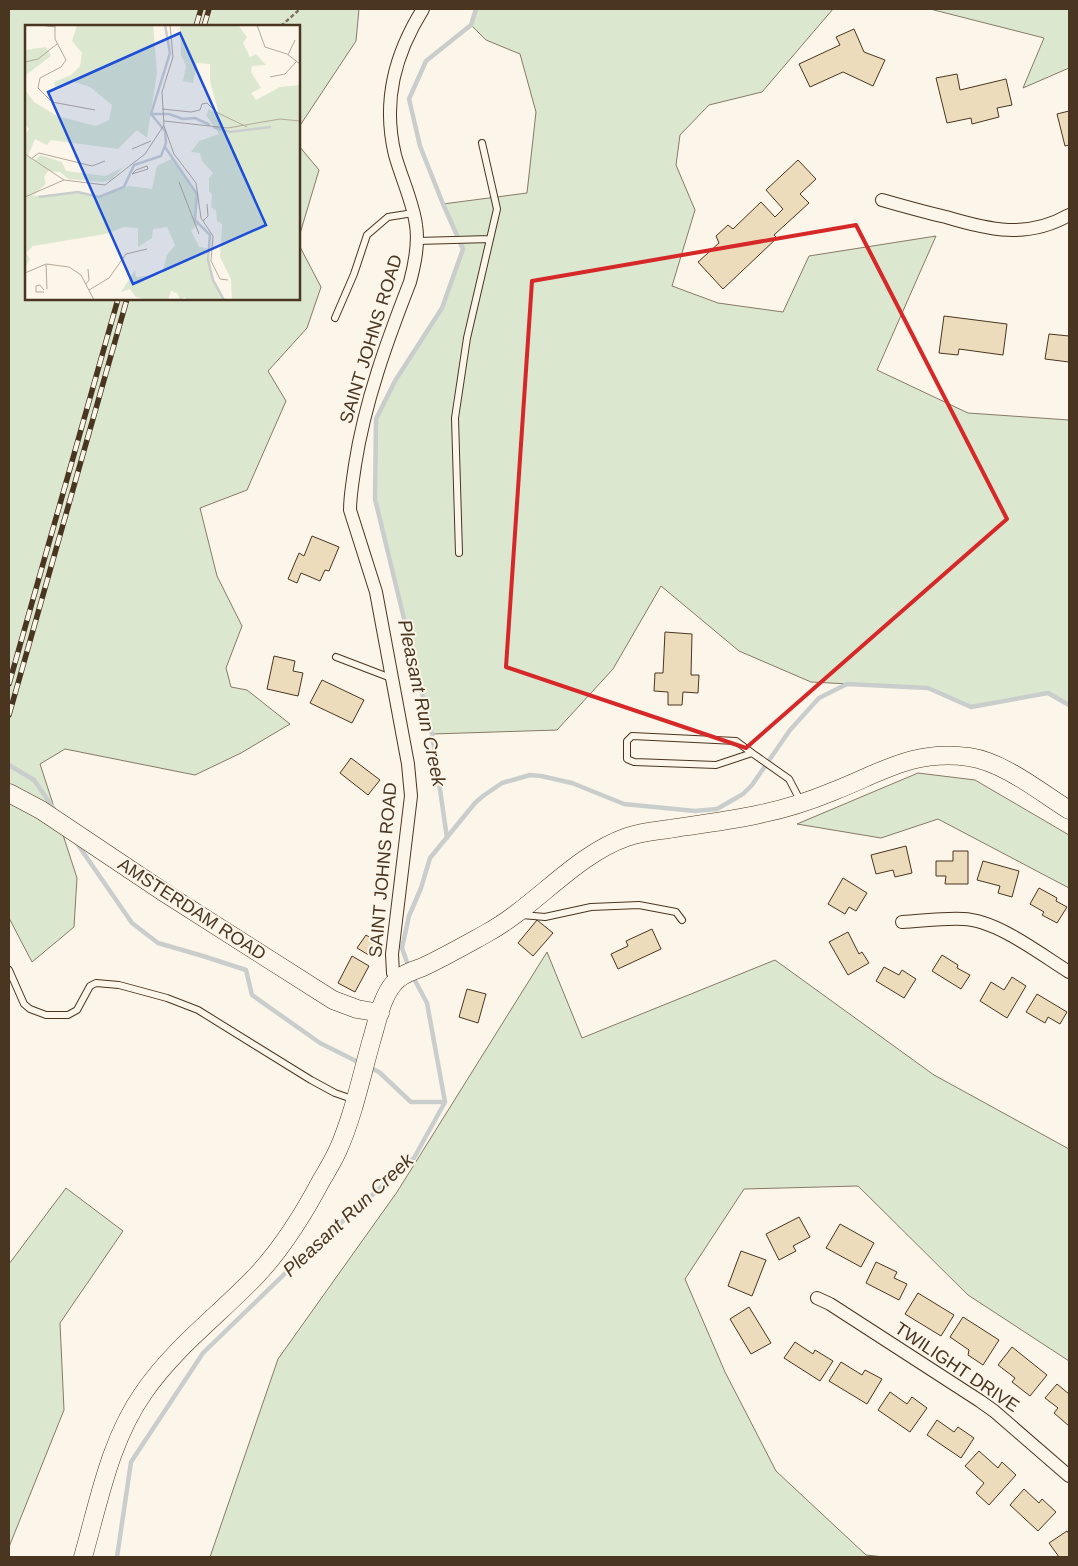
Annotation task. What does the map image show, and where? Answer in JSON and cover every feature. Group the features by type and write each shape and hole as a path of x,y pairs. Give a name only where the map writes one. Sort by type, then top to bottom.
{"street":[{"name":"SAINT JOHNS ROAD","path":"400,977 393,973 392,954 410,796 408,764 376,592 350,510 350,497 359,439 368,400 415,263 416,224 395,153 390,121 390,100 402,47 423,9"},
{"path":"882,200 974,226 1002,230 1039,227 1058,222 1069,215"},
{"path":"83,1557 113,1452 126,1422 143,1393 163,1367 258,1274 280,1248 303,1215 338,1150 355,1100 380,1012 388,990 400,977 491,931 515,915 584,860 626,837 645,832 758,814 802,803 910,759 929,756 969,757 986,762 1015,775 1069,810"},
{"name":"AMSTERDAM ROAD","path":"9,793 41,810 168,895 333,1000 357,1009 380,1012"},
{"path":"902,922 964,919 977,921 1001,930 1069,972"},
{"name":"TWILIGHT DRIVE","path":"817,1298 830,1304 980,1401 1069,1476"}],"lane":[{"path":"459,553 455,418 466,338 497,209 482,143"},
{"path":"335,318 354,274 367,235 388,216 413,213"},
{"path":"417,241 490,239"},
{"path":"336,657 391,678"},
{"path":"754,755 716,765 634,762 627,759 627,741 632,736 736,741 789,779 802,803"},
{"path":"515,915 545,917 591,907 639,905 676,912 682,920"},
{"path":"9,970 24,1004 30,1009 46,1015 68,1015 77,1010 90,986 96,983 119,985 167,998 198,1010 311,1080 334,1093 355,1100"}],"path":[{"path":"283,25 300,9"}],"highlighted area":[{"path":"856,225 1007,519 746,748 506,667 532,281"}],"green space":[{"path":"9,9 359,9 356,41 300,125 300,25 25,25 25,300 300,300 300,247 321,287 307,328 268,371 286,401 247,490 200,508 217,576 242,626 226,668 231,687 247,690 290,724 241,753 195,775 65,749 40,764 77,878 74,927 32,962 9,918"},
{"path":"476,9 833,9 762,92 709,105 680,135 676,165 695,210 672,286 718,303 783,312 809,256 936,236 877,370 968,413 1069,420 1069,705 1048,693 971,707 928,688 811,682 739,651 661,586 613,669 557,730 432,734 375,499 376,419 395,381 442,308 463,249 443,204 527,193 536,112 520,54 486,40 471,25"},
{"path":"930,9 1069,9 1069,68 1023,88 1044,38"},
{"path":"300,147 319,170 300,234"},
{"path":"918,773 975,780 1069,835 1069,888 938,819 881,838 797,824"},
{"path":"547,952 582,1038 775,960 934,1075 1069,1149 1069,1361 968,1295 858,1186 744,1189 685,1279 725,1372 776,1471 866,1555 884,1557 210,1557 278,1359 397,1192"},
{"path":"66,1188 123,1231 60,1323 64,1410 9,1547 9,1264"}],"building":[{"path":"854,29 864,52 885,60 873,86 843,72 810,87 799,64 840,45 836,37"},
{"path":"957,74 960,90 1006,79 1012,105 997,108 999,117 972,124 971,118 947,123 936,78"},
{"path":"1069,111 1069,145 1065,146 1057,114"},
{"path":"798,160 816,179 800,194 809,203 774,235 777,238 723,289 698,262 719,243 716,236 728,225 733,229 761,202 775,217 783,209 766,190"},
{"path":"944,316 1007,324 1003,355 959,349 958,355 939,353"},
{"path":"1049,334 1069,336 1069,362 1045,359"},
{"path":"312,536 339,547 329,571 325,570 320,581 301,573 297,583 288,579 299,553 304,556"},
{"path":"665,632 692,634 691,675 699,675 698,693 683,692 682,705 668,705 668,692 654,691 655,673 663,673"},
{"path":"274,656 295,661 293,671 303,673 298,696 267,689"},
{"path":"322,680 364,700 352,723 310,703"},
{"path":"351,758 380,780 368,795 340,773"},
{"path":"906,846 912,873 895,877 893,870 876,874 871,855"},
{"path":"953,851 968,851 968,884 945,884 946,876 936,876 936,861 953,861"},
{"path":"983,861 1019,871 1012,897 998,893 1000,886 977,880"},
{"path":"843,878 867,893 856,911 849,907 845,914 828,904"},
{"path":"1039,888 1057,898 1056,901 1067,907 1057,923 1042,915 1044,912 1030,904"},
{"path":"537,920 553,933 533,956 518,943"},
{"path":"652,929 661,949 618,969 611,954 628,946 626,941"},
{"path":"848,932 859,954 862,952 869,963 848,975 829,942"},
{"path":"366,935 380,944 372,957 357,948"},
{"path":"942,955 958,965 957,968 970,975 961,989 932,971"},
{"path":"352,956 369,966 355,992 338,983"},
{"path":"884,967 899,975 902,970 916,979 904,998 876,981"},
{"path":"1012,977 1026,986 1007,1018 980,1001 991,982 1004,990"},
{"path":"467,989 486,994 478,1023 459,1017"},
{"path":"1037,994 1067,1012 1060,1024 1048,1017 1045,1023 1026,1012"},
{"path":"799,1217 810,1237 793,1246 796,1251 779,1260 766,1234"},
{"path":"840,1224 874,1243 861,1267 826,1248"},
{"path":"741,1251 766,1260 752,1296 728,1286"},
{"path":"876,1262 897,1272 894,1278 907,1284 899,1300 866,1283"},
{"path":"918,1293 954,1315 941,1336 905,1314"},
{"path":"749,1307 771,1343 751,1354 730,1319"},
{"path":"963,1317 999,1340 983,1365 968,1355 969,1350 950,1337"},
{"path":"795,1342 813,1354 815,1350 833,1361 820,1381 784,1358"},
{"path":"1012,1347 1047,1375 1030,1396 1012,1382 1015,1378 998,1365"},
{"path":"841,1362 862,1375 865,1370 882,1379 867,1404 829,1381"},
{"path":"1057,1384 1069,1394 1069,1426 1054,1413 1058,1408 1045,1398"},
{"path":"890,1392 907,1404 912,1397 927,1408 910,1432 878,1410"},
{"path":"937,1420 954,1432 958,1427 974,1438 961,1458 927,1435"},
{"path":"979,1451 998,1468 1002,1462 1016,1475 989,1505 976,1493 984,1483 965,1466"},
{"path":"1024,1489 1039,1503 1042,1499 1056,1512 1038,1531 1010,1505"},
{"path":"1067,1531 1069,1534 1069,1557 1059,1557 1049,1543"}],"waterway":[{"name":"Pleasant Run Creek","path":"447,838 432,734 375,499 376,419 395,381 442,308 463,249 420,146 409,99 426,61 471,25 476,9"},
{"path":"409,968 402,948 409,916 421,888 430,858 475,803 502,783 530,775 541,776 572,783 624,804 695,811 717,809 743,794 752,785 790,730 819,698 847,684 928,688 971,707 1048,693 1069,705"},
{"path":"9,765 34,780 56,812"},
{"path":"76,842 132,923 158,943 246,970 252,995 320,1043 362,1064"},
{"name":"Pleasant Run Creek","path":"117,1557 131,1462 203,1353 301,1258 414,1158 445,1102 427,1003 412,975"},
{"path":"369,1067 379,1072 411,1102 445,1102"}],"railway":[{"path":"196,25 201,9"},
{"path":"204,25 209,9"},
{"path":"9,684 118,300"},
{"path":"9,715 127,300"}]}
